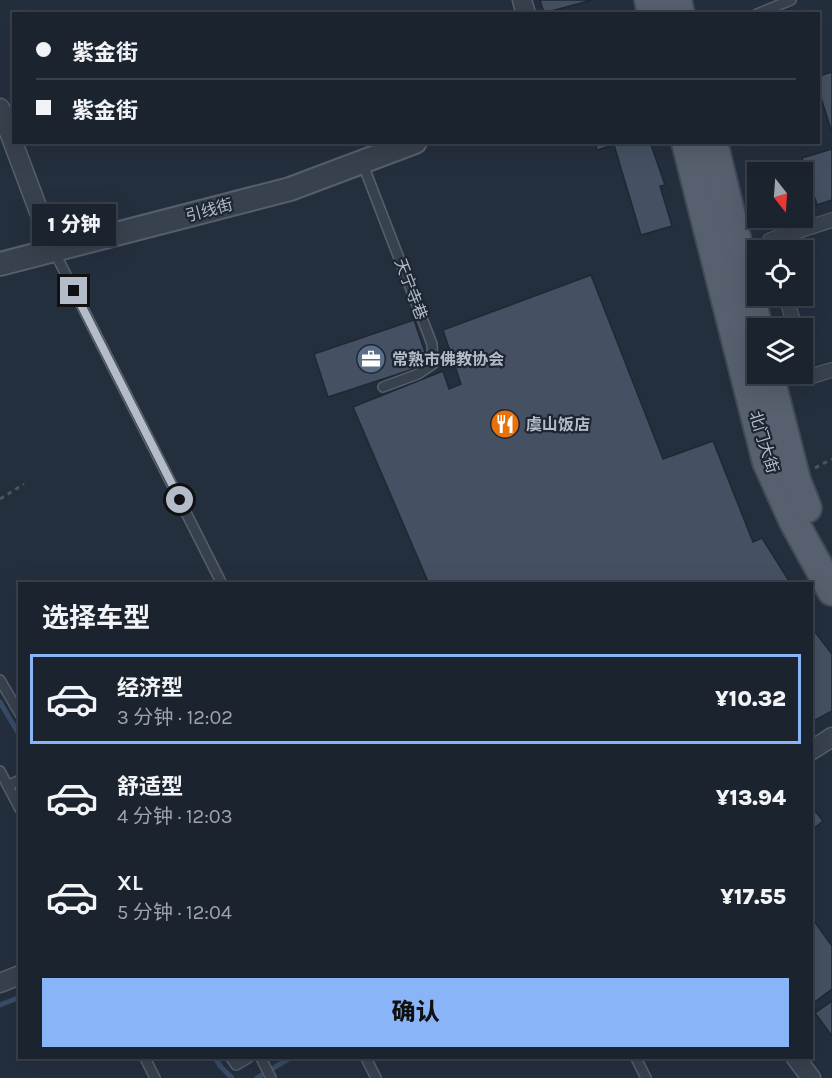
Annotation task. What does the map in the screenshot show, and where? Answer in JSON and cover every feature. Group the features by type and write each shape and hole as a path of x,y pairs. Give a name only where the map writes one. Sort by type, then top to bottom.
{"main road":[{"name":"北门大街","path":"687,144 767,462 794,522 832,591"},
{"path":"713,144 756,318"},
{"name":"北门大街","path":"772,384 796,480 815,528 832,555"}],"street":[{"path":"0,108 12,140"},
{"path":"14,144 53,249"},
{"name":"引线街","path":"0,264 290,189 410,144"},
{"path":"770,240 832,220"},
{"path":"813,376 832,370"},
{"path":"813,749 832,737"},
{"path":"0,982 18,976"},
{"path":"797,1059 811,1078"}],"lane":[{"path":"762,12 791,0"},
{"name":"天宁寺巷","path":"362,162 432,344 434,364 418,374 383,387"},
{"path":"53,249 221,582"},
{"path":"0,680 18,711"},
{"path":"0,771 18,805"},
{"path":"9,786 18,781"},
{"path":"146,1059 155,1078"},
{"path":"232,1059 236,1065 246,1059"},
{"path":"262,1059 271,1078"},
{"path":"366,1059 376,1078"},
{"path":"636,1059 646,1078"}],"path":[{"path":"0,499 24,484"}],"building":[{"path":"540,0 592,0 548,12 544,12"},
{"path":"832,72 832,133 820,94 820,76"},
{"path":"596,144 651,144 665,185 660,186 672,226 641,235 614,145 597,150"},
{"path":"832,149 832,200 817,205 813,192 813,162 803,162 802,158"},
{"name":"虞山饭店","path":"591,275 663,459 713,441 753,542 762,538 790,582 428,582 353,407 443,371 449,389 461,384 443,330"},
{"name":"常熟市佛教协会","path":"414,320 429,364 328,397 314,354"},
{"path":"813,629 832,654 832,711 813,721"},
{"path":"813,808 823,821 813,829"},
{"path":"813,919 832,946 832,989 813,1003"},
{"path":"832,1001 832,1036 815,1013"}],"waterway":[{"path":"0,702 18,733"},
{"path":"0,1005 18,998"},
{"path":"216,1059 232,1078"},
{"path":"257,1078 288,1059"}],"place":[{"name":"常熟市佛教协会","path":"371,359"},
{"name":"虞山饭店","path":"505,424"}],"route":[{"path":"74,291 180,500"}]}
